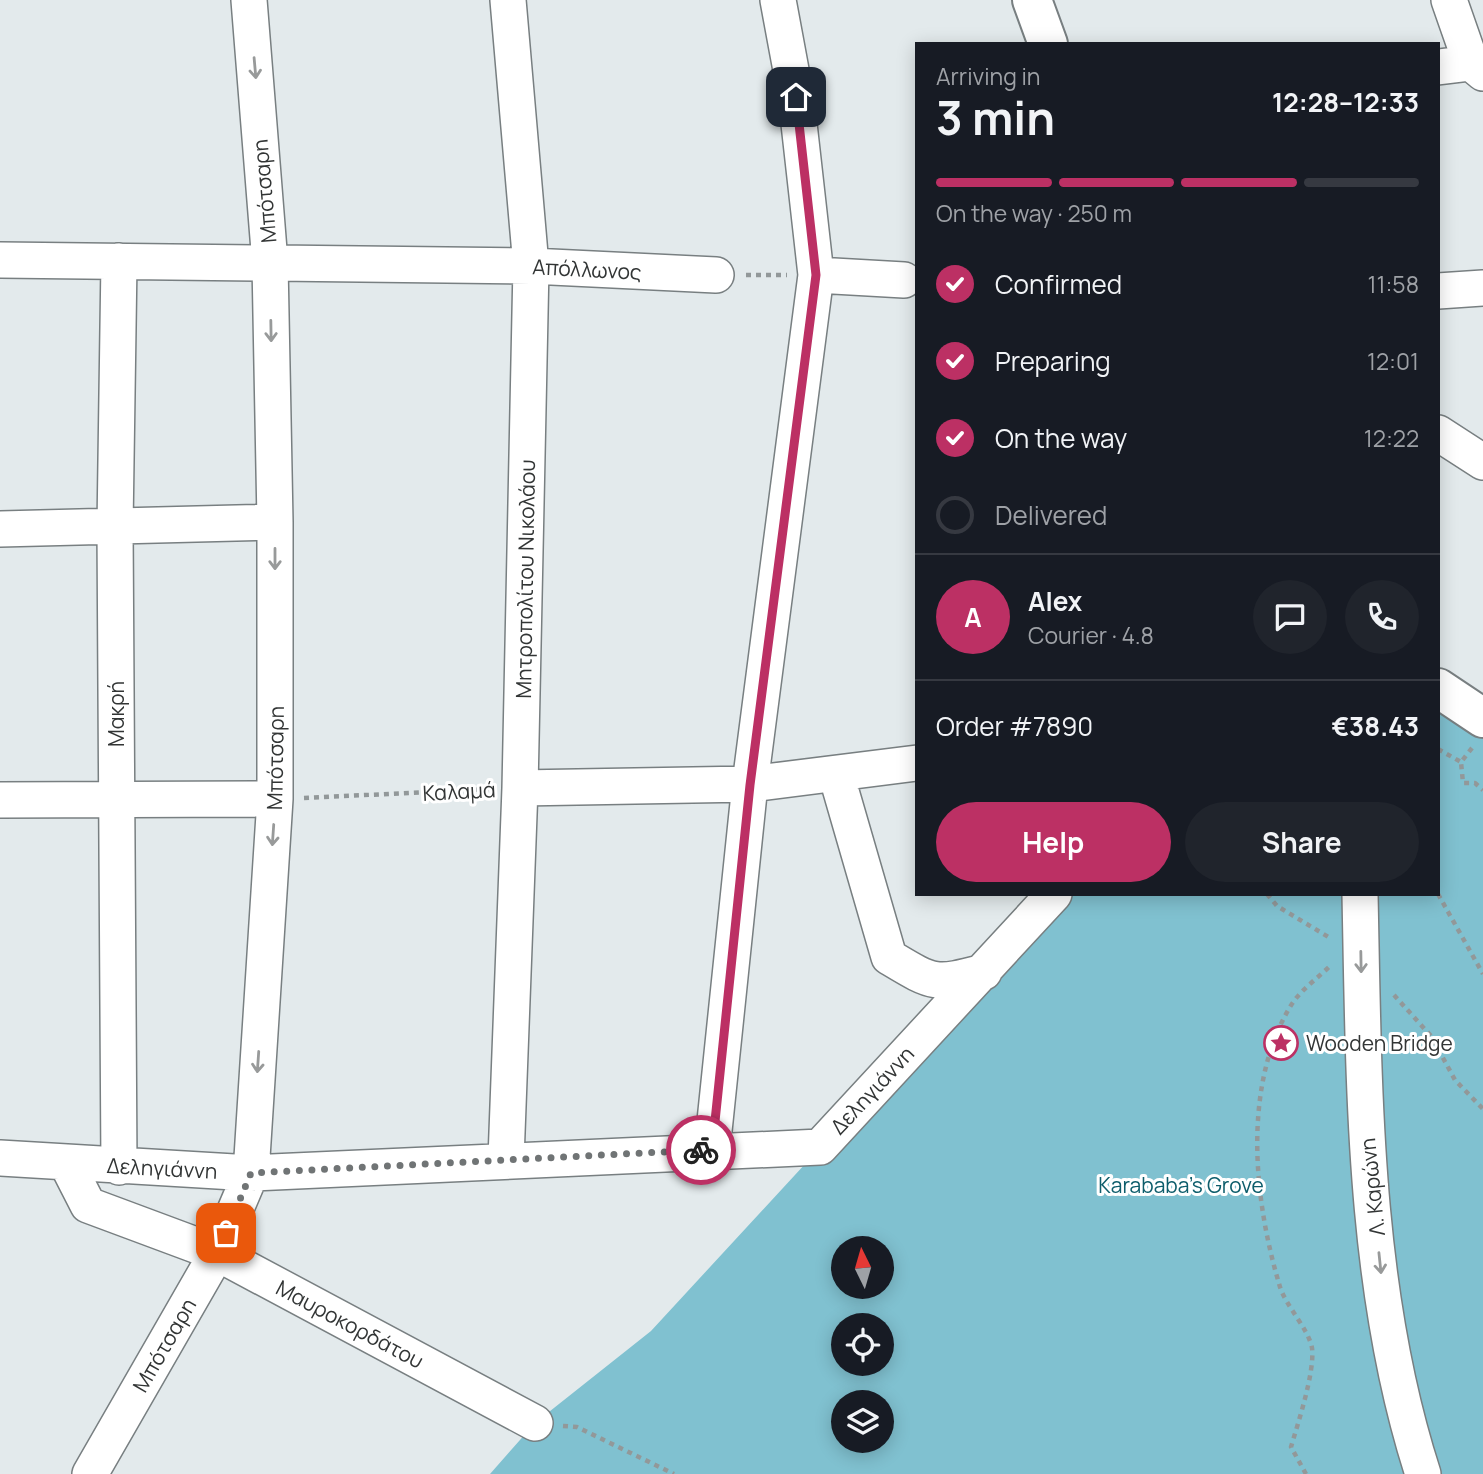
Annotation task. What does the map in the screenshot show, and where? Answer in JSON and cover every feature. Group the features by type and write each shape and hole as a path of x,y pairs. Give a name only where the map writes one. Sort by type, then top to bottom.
{"street":[{"name":"Μπότσαρη","path":"89,1474 218,1253 251,1173 275,799 275,522 270,263 249,0"},
{"name":"Μητροπολίτου Νικολάου","path":"506,1159 520,788 531,266 508,0"},
{"path":"712,1150 750,785 816,275 796,97 778,0"},
{"path":"1032,0 1047,42"},
{"path":"1449,0 1464,68"},
{"name":"Απόλλωνος","path":"0,260 531,266 716,275"},
{"name":"Μακρή","path":"119,261 115,527 119,1167"},
{"path":"816,275 904,280"},
{"path":"1440,291 1483,288"},
{"path":"1440,434 1483,462"},
{"path":"0,529 275,522"},
{"path":"1440,689 1483,718"},
{"name":"Καλαμά","path":"520,788 750,785 915,764"},
{"path":"836,774 890,957 919,975 943,983 984,972"},
{"path":"0,800 117,797 275,799"},
{"name":"Δεληγιάννη","path":"0,1158 251,1173 506,1159 820,1147 1052,896"},
{"name":"Λ. Καρώνη","path":"1360,896 1366,1137 1387,1325 1397,1377 1423,1474"},
{"name":"Μαυροκορδάτου","path":"66,1162 88,1205 218,1253 535,1423"}],"path":[{"path":"716,275 816,275"},
{"path":"1461,762 1483,740"},
{"path":"1440,750 1461,762"},
{"path":"1461,762 1463,783 1475,783 1483,790"},
{"name":"Καλαμά","path":"275,799 520,788"},
{"path":"1439,896 1483,974"},
{"path":"1306,1474 1291,1447 1304,1401 1312,1347 1281,1292 1269,1249 1258,1188 1258,1123 1275,1039 1291,1005 1336,960"},
{"path":"535,1423 577,1427 674,1474"}],"green space":[{"name":"Karababa's Grove","path":"1440,689 1483,717 1483,1474 490,1474 535,1423 651,1331 1052,896 1440,896"}],"way so far":[{"path":"226,1233 251,1173 701,1150"}],"place":[{"name":"Wooden Bridge","path":"1281,1043"}],"route":[{"path":"701,1150 712,1150 750,785 816,275 796,97"}]}
